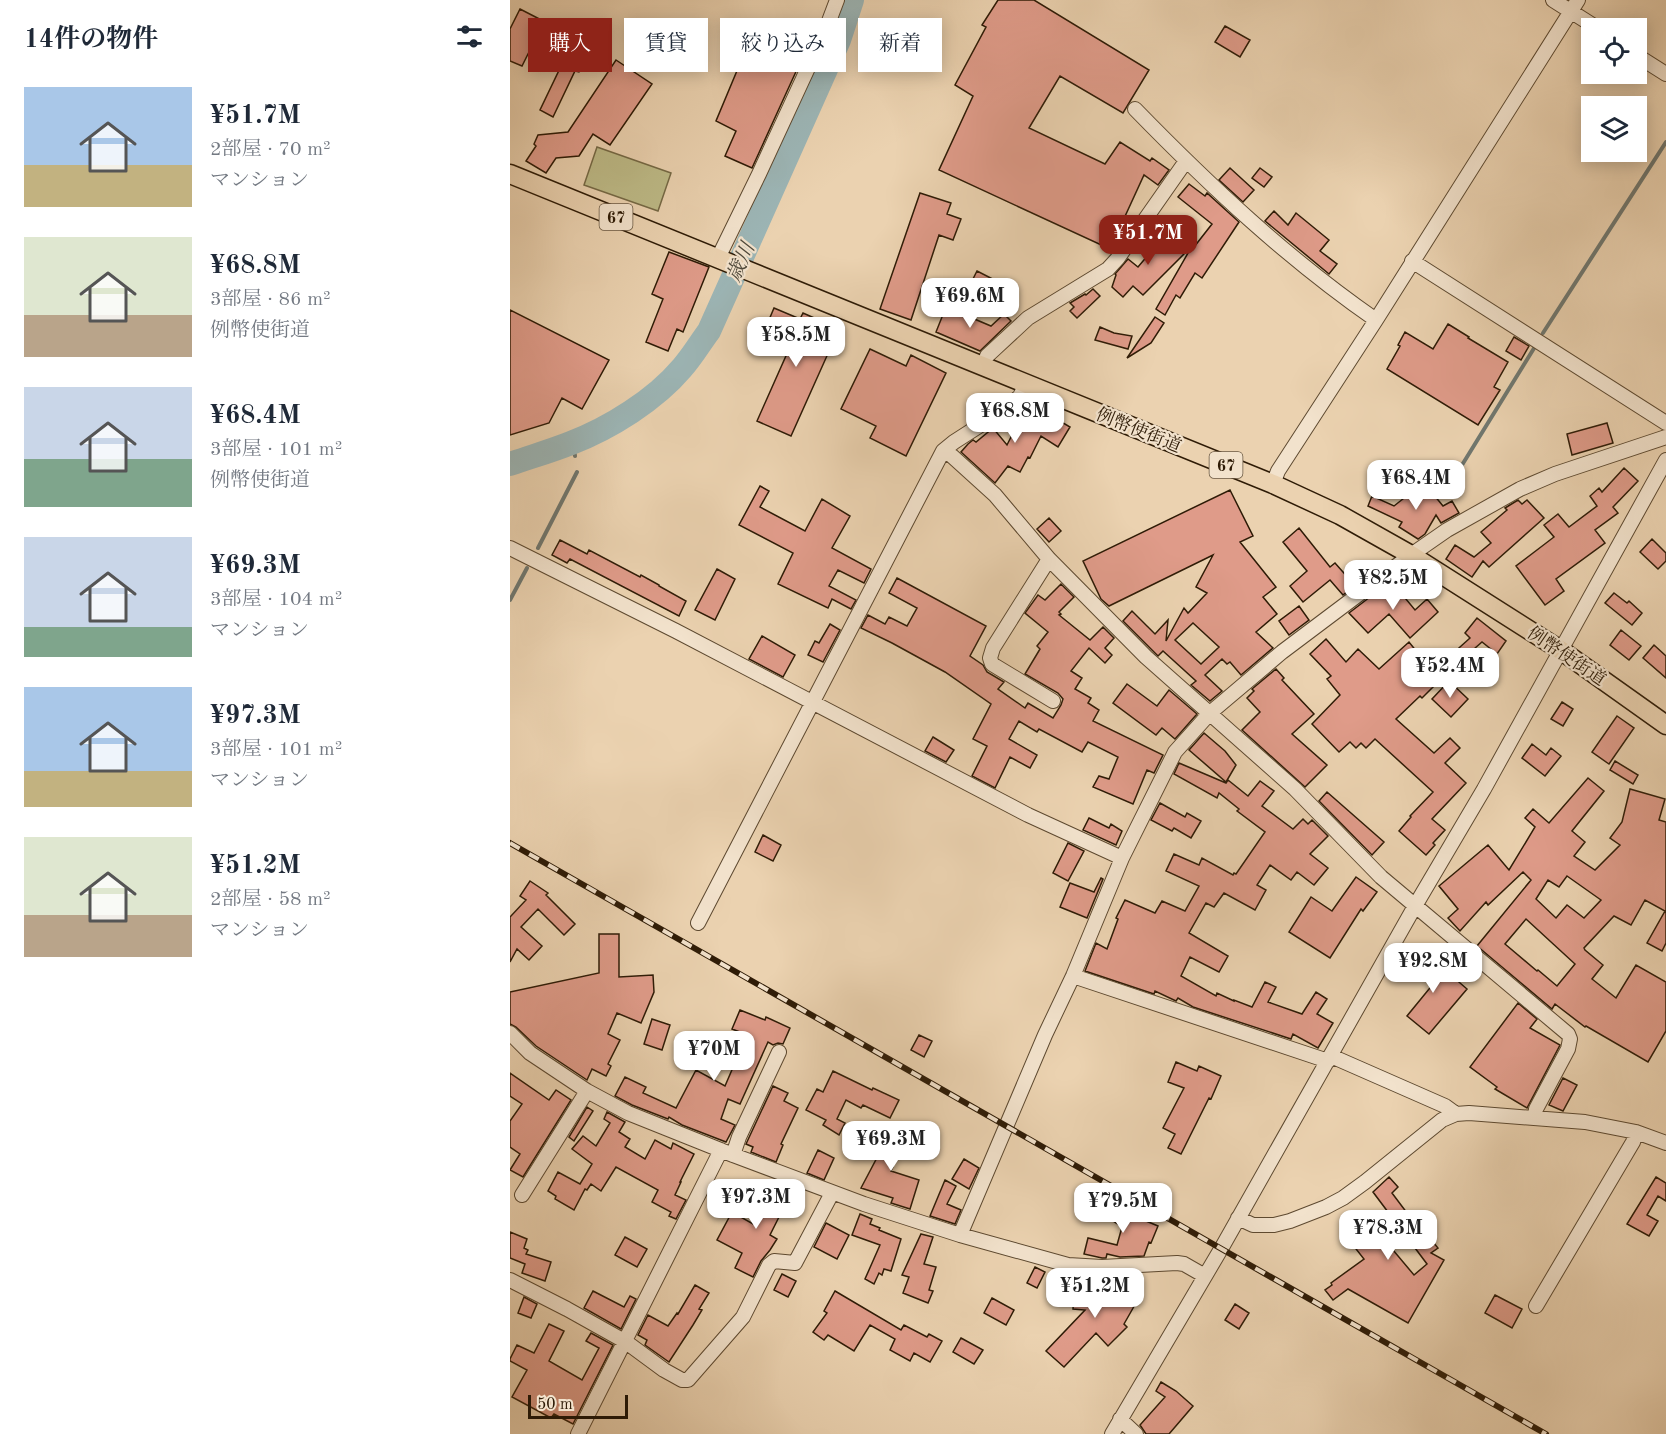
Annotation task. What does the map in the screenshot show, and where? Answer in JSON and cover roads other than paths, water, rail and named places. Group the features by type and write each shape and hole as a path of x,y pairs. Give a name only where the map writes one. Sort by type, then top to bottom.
{"main road":[{"name":"例幣使街道","path":"510,174 1317,503 1411,555 1562,651 1666,725"}],"street":[{"path":"720,259 826,29 837,0"},
{"path":"1553,0 1574,6 1587,18"},
{"path":"1273,484 1278,471 1574,6"},
{"path":"1647,62 1666,74"},
{"path":"1135,109 1244,215 1376,320"},
{"path":"983,366 987,357 1028,318 1107,269 1118,258 1186,161"},
{"path":"1412,261 1666,423"},
{"path":"698,923 944,451 954,442 1010,406 1020,396 1026,384"},
{"path":"960,1235 1122,858 1175,752 1210,713 1282,652 1447,530 1520,489 1555,474 1666,437"},
{"path":"944,451 995,495 1049,559 1146,657 1295,789 1381,877 1568,1034 1570,1039 1568,1049 1536,1109 1535,1118"},
{"path":"1112,1434 1484,789 1666,460"},
{"path":"510,548 666,626 1028,815 1122,858"},
{"path":"1049,559 993,648 990,658 992,664 1053,701"},
{"path":"1073,976 1330,1058 1445,1106 1456,1114"},
{"path":"510,1033 530,1053 587,1091 628,1113 832,1193 960,1235 1068,1264 1102,1267 1177,1263 1184,1264 1205,1276"},
{"path":"579,1434 727,1153 739,1137 779,1052"},
{"path":"522,1195 587,1091"},
{"path":"1238,1218 1253,1225 1274,1225 1326,1207 1365,1182 1442,1120 1456,1114 1490,1114 1585,1122 1636,1132 1666,1143"},
{"path":"1536,1306 1633,1142 1636,1132"},
{"path":"510,1280 626,1342 664,1370 682,1380 688,1380 743,1317 769,1265 774,1261 795,1263 832,1193"},
{"path":"1120,1419 1136,1434"}],"waterway":[{"name":"歳川","path":"510,464 571,443 616,421 659,391 689,359 709,331 839,40 852,0"},
{"path":"1543,333 1666,142"},
{"path":"1454,478 1536,345"},
{"path":"573,442 575,456"},
{"path":"538,548 577,472"},
{"path":"510,600 527,568"}],"railway":[{"path":"510,843 1546,1434"}]}
